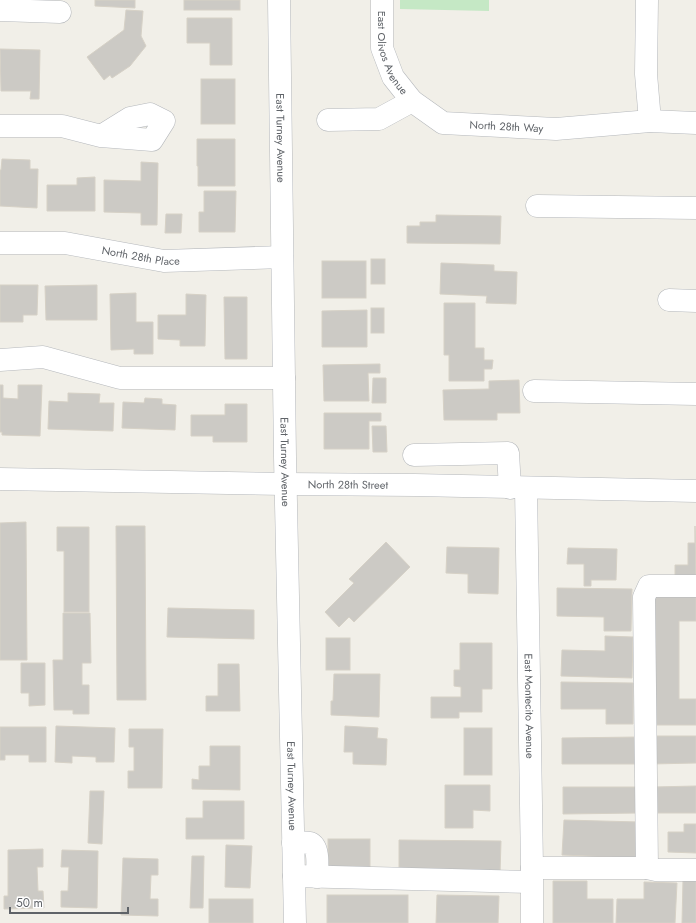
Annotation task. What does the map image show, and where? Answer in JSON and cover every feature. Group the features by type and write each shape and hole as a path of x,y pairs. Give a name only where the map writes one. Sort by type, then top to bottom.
{"street":[{"name":"East Turney Avenue","path":"279,0 285,484 295,923"},
{"name":"East Olivos Avenue","path":"382,0 382,48 393,77 412,101"},
{"path":"648,0 646,74 650,121"},
{"path":"0,10 60,12"},
{"path":"328,120 379,119 412,101"},
{"name":"North 28th Way","path":"412,101 443,124 556,128 650,121 696,123"},
{"path":"0,126 62,126 101,136"},
{"path":"537,206 696,208"},
{"name":"North 28th Place","path":"0,243 65,243 164,261 282,257"},
{"path":"669,300 696,301"},
{"path":"0,360 43,357 120,378 284,378"},
{"path":"534,391 696,394"},
{"name":"East Montecito Avenue","path":"414,455 508,454 518,488 532,875 532,923"},
{"name":"North 28th Street","path":"0,479 696,491"},
{"path":"647,868 644,597 649,586 696,586"},
{"path":"293,843 309,843 314,845 317,852 316,877"},
{"path":"294,876 532,875 647,868 656,870 696,870"}],"green space":[{"path":"400,0 489,0 489,11 400,9"}],"building":[{"path":"95,0 135,0 135,8 95,6"},
{"path":"184,0 240,0 240,10 184,10"},
{"path":"126,10 143,11 141,36 146,46 130,66 112,78 110,75 104,80 87,57 124,30"},
{"path":"187,18 232,18 232,65 210,65 210,43 187,43"},
{"path":"0,49 40,50 39,99 30,99 31,91 1,91"},
{"path":"201,79 235,79 235,124 201,124"},
{"path":"197,139 235,139 235,186 198,186"},
{"path":"2,159 30,160 30,169 38,169 37,208 0,206 0,170"},
{"path":"141,162 158,163 157,225 141,225 141,213 104,212 104,180 141,181"},
{"path":"95,177 95,211 47,211 47,185 77,185 77,178"},
{"path":"204,191 236,191 235,232 199,232 199,212 204,212"},
{"path":"166,214 182,214 181,233 165,233"},
{"path":"436,215 501,216 500,244 407,243 407,226 420,226 420,222 436,222"},
{"path":"371,259 385,259 385,284 371,284"},
{"path":"322,261 366,261 366,298 322,298"},
{"path":"441,263 494,265 494,271 517,272 516,304 486,303 487,296 440,294"},
{"path":"0,285 38,285 37,315 23,315 23,322 0,322"},
{"path":"97,285 97,320 46,320 45,286"},
{"path":"136,293 136,322 153,322 153,354 134,354 134,349 111,350 110,294"},
{"path":"186,294 206,295 205,346 180,346 180,340 158,339 158,315 186,315"},
{"path":"224,297 247,297 247,359 225,359"},
{"path":"444,303 475,303 475,348 484,348 484,360 493,360 492,369 484,369 484,381 449,381 449,355 444,355"},
{"path":"371,308 384,308 384,333 371,333"},
{"path":"367,310 367,347 322,347 322,311"},
{"path":"380,364 380,373 368,373 369,401 324,401 323,365"},
{"path":"373,378 386,378 386,403 372,403"},
{"path":"519,380 520,413 497,413 497,420 444,420 443,390 489,389 489,381"},
{"path":"0,385 3,385 3,398 18,399 18,385 42,385 40,436 2,435 2,432 0,432"},
{"path":"68,393 100,394 99,403 114,403 113,431 48,429 49,401 68,402"},
{"path":"145,398 162,399 162,404 176,405 175,430 122,428 123,402 144,403"},
{"path":"225,404 247,404 247,442 213,442 213,436 191,436 191,415 225,415"},
{"path":"324,413 381,413 381,421 369,421 369,449 324,449"},
{"path":"372,426 386,426 387,452 373,452"},
{"path":"26,522 27,660 0,660 0,523"},
{"path":"116,526 145,526 146,700 117,700"},
{"path":"695,526 696,579 675,579 675,565 688,565 688,543 695,543"},
{"path":"57,527 89,527 89,612 64,612 64,551 57,551"},
{"path":"386,542 410,567 354,622 349,617 339,627 325,612 354,583 349,579"},
{"path":"447,547 499,548 498,594 468,593 468,574 446,573"},
{"path":"568,548 617,549 616,580 591,580 591,586 584,586 584,564 567,564"},
{"path":"557,588 632,589 631,631 604,631 604,617 557,616"},
{"path":"652,594 696,594 696,621 679,621 679,699 696,699 696,725 652,725"},
{"path":"168,608 254,610 254,639 167,637"},
{"path":"63,613 90,613 91,663 82,663 82,685 89,685 89,714 73,714 73,710 54,710 53,660 63,660"},
{"path":"605,636 633,637 632,678 561,676 562,650 605,651"},
{"path":"326,638 350,638 350,670 326,670"},
{"path":"460,643 492,643 492,689 482,689 482,712 459,712 459,718 431,718 431,697 461,697 461,687 454,686 454,670 460,670"},
{"path":"21,663 45,663 45,705 29,706 29,693 21,693"},
{"path":"218,664 239,664 240,711 206,711 206,696 218,696"},
{"path":"334,674 380,674 379,717 331,715"},
{"path":"561,682 633,683 633,724 606,724 606,709 561,709"},
{"path":"56,726 115,728 114,762 96,762 96,757 72,756 72,763 55,762"},
{"path":"345,726 378,728 377,738 387,739 386,765 353,764 353,752 344,752"},
{"path":"0,727 46,727 46,762 29,762 29,755 5,755 5,760 0,760"},
{"path":"464,728 492,728 492,775 464,775"},
{"path":"129,729 163,729 162,788 128,788 128,771 134,771 134,747 129,747"},
{"path":"652,736 696,736 696,763 652,764"},
{"path":"638,737 638,764 562,764 562,738"},
{"path":"210,746 240,746 240,790 192,789 192,779 199,780 199,766 210,766"},
{"path":"445,785 490,785 490,811 473,810 473,828 445,828"},
{"path":"696,786 696,813 653,813 653,787"},
{"path":"563,787 639,787 639,813 563,814"},
{"path":"90,791 104,791 102,844 88,843"},
{"path":"203,801 244,801 244,839 186,839 186,818 203,818"},
{"path":"564,820 639,822 638,858 562,855"},
{"path":"684,824 696,824 696,853 668,852 668,832 684,832"},
{"path":"328,839 370,839 370,870 328,870"},
{"path":"399,840 501,841 500,874 399,873"},
{"path":"226,845 252,846 250,888 225,887"},
{"path":"43,849 43,867 37,867 38,891 43,891 44,908 4,909 4,896 8,896 8,850"},
{"path":"62,850 98,851 97,908 61,907 61,891 68,891 69,867 61,867"},
{"path":"192,856 204,856 203,908 190,908"},
{"path":"123,858 158,859 158,875 151,875 150,899 158,899 158,916 121,915"},
{"path":"683,879 696,879 696,923 682,923"},
{"path":"553,881 587,881 587,899 613,899 613,923 553,923"},
{"path":"644,882 677,883 675,923 616,923 617,899 644,899"},
{"path":"327,895 408,895 408,923 327,923"},
{"path":"437,895 499,896 498,923 436,923"},
{"path":"209,899 253,899 253,923 209,923"}]}
